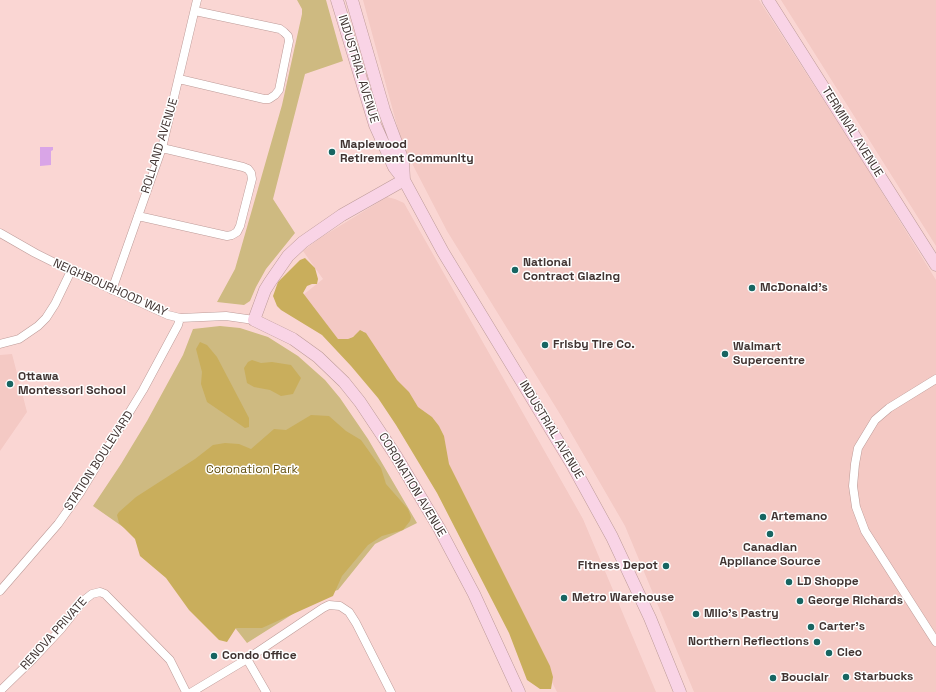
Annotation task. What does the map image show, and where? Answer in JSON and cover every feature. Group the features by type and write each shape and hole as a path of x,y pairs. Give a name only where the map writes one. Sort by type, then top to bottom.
{"street":[{"name":"ROLLAND AVENUE","path":"112,290 162,148 197,0"},
{"name":"INDUSTRIAL AVENUE","path":"337,0 375,125 394,166 404,180 443,252 573,466 612,537 650,618 680,691"},
{"name":"INDUSTRIAL AVENUE","path":"352,0 384,110 403,161 404,180"},
{"name":"TERMINAL AVENUE","path":"768,0 936,265"},
{"path":"179,79 264,99 269,99 275,95 280,82 289,41 288,36 284,32 280,29 195,11"},
{"path":"138,216 227,236 237,232 240,226 252,179 251,173 248,169 162,148"},
{"path":"254,320 265,290 288,256 303,242 342,215 404,180"},
{"name":"NEIGHBOURHOOD WAY","path":"0,233 71,271 168,315 180,318 226,316 254,320"},
{"path":"0,344 19,339 38,326 46,318 55,304 71,271"},
{"name":"STATION BOULEVARD","path":"0,591 58,524 80,494 144,390 178,325 180,318"},
{"name":"CORONATION AVENUE","path":"254,320 293,339 318,357 344,382 360,402 396,456 445,539 477,600 519,692"},
{"path":"936,379 889,408 875,420 858,448 853,486 856,508 865,531 936,642"},
{"name":"RENOVA PRIVATE","path":"0,691 33,659 61,629 84,601 92,594 100,592 105,594 170,660 186,692"},
{"path":"192,692 247,659 322,608 329,605 340,606 349,612 391,692"},
{"path":"247,659 266,692"}],"shaded area":[{"path":"363,0 759,0 867,168 936,280 936,692 694,692 625,526 563,419 447,231 402,144"},
{"path":"781,0 936,0 936,246"},
{"path":"40,147 53,147 53,150 51,151 51,165 40,166"},
{"path":"387,197 404,203 583,519 656,692 557,692 424,428 364,331 340,343 303,295 323,279 303,251 320,238"},
{"name":"Ottawa Montessori School","path":"12,354 27,412 0,451 0,355"}],"green space":[{"path":"297,0 326,0 343,61 305,74 273,199 295,233 266,269 250,301 244,305 217,302 235,269 282,105 302,14 302,9"},
{"path":"305,258 315,268 318,279 317,284 307,286 303,293 338,339 348,339 353,337 360,330 366,333 397,380 409,392 418,407 432,417 439,426 444,436 449,464 550,666 553,677 551,689 540,689 527,680 509,633 437,493 378,398 322,335 277,306 273,296 278,282 300,260"},
{"name":"Coronation Park","path":"220,326 240,328 268,337 298,356 325,380 340,398 368,439 417,523 375,544 338,590 326,593 247,643 196,578 93,506 147,421 183,355 193,329"},
{"path":"200,342 207,345 217,357 249,418 249,427 245,428 207,402 201,384 202,372 196,349"},
{"path":"252,360 261,363 272,362 291,365 301,378 293,394 281,396 270,390 254,387 247,383 244,368 248,362"},
{"name":"Coronation Park","path":"311,415 329,416 346,431 361,440 381,468 386,484 408,509 411,517 410,521 403,530 382,536 368,545 342,576 333,596 262,628 236,628 227,642 219,640 189,610 166,578 140,556 135,539 119,523 117,515 136,497 195,459 213,445 225,443 239,444 251,449 274,429 286,430"}],"place":[{"name":"Maplewood Retirement Community","path":"332,152"},
{"name":"National Contract Glazing","path":"515,270"},
{"name":"McDonald's","path":"752,288"},
{"name":"Frisby Tire Co.","path":"545,345"},
{"name":"Walmart Supercentre","path":"725,354"},
{"name":"Ottawa Montessori School","path":"10,384"},
{"name":"Artemano","path":"763,517"},
{"name":"Canadian Appliance Source","path":"770,534"},
{"name":"Fitness Depot","path":"666,566"},
{"name":"LD Shoppe","path":"789,582"},
{"name":"Metro Warehouse","path":"564,598"},
{"name":"George Richards","path":"800,601"},
{"name":"Milo's Pastry","path":"696,614"},
{"name":"Carter's","path":"811,627"},
{"name":"Northern Reflections","path":"817,642"},
{"name":"Cleo","path":"829,653"},
{"name":"Condo Office","path":"214,656"},
{"name":"Starbucks","path":"846,677"},
{"name":"Bouclair","path":"773,678"}]}
